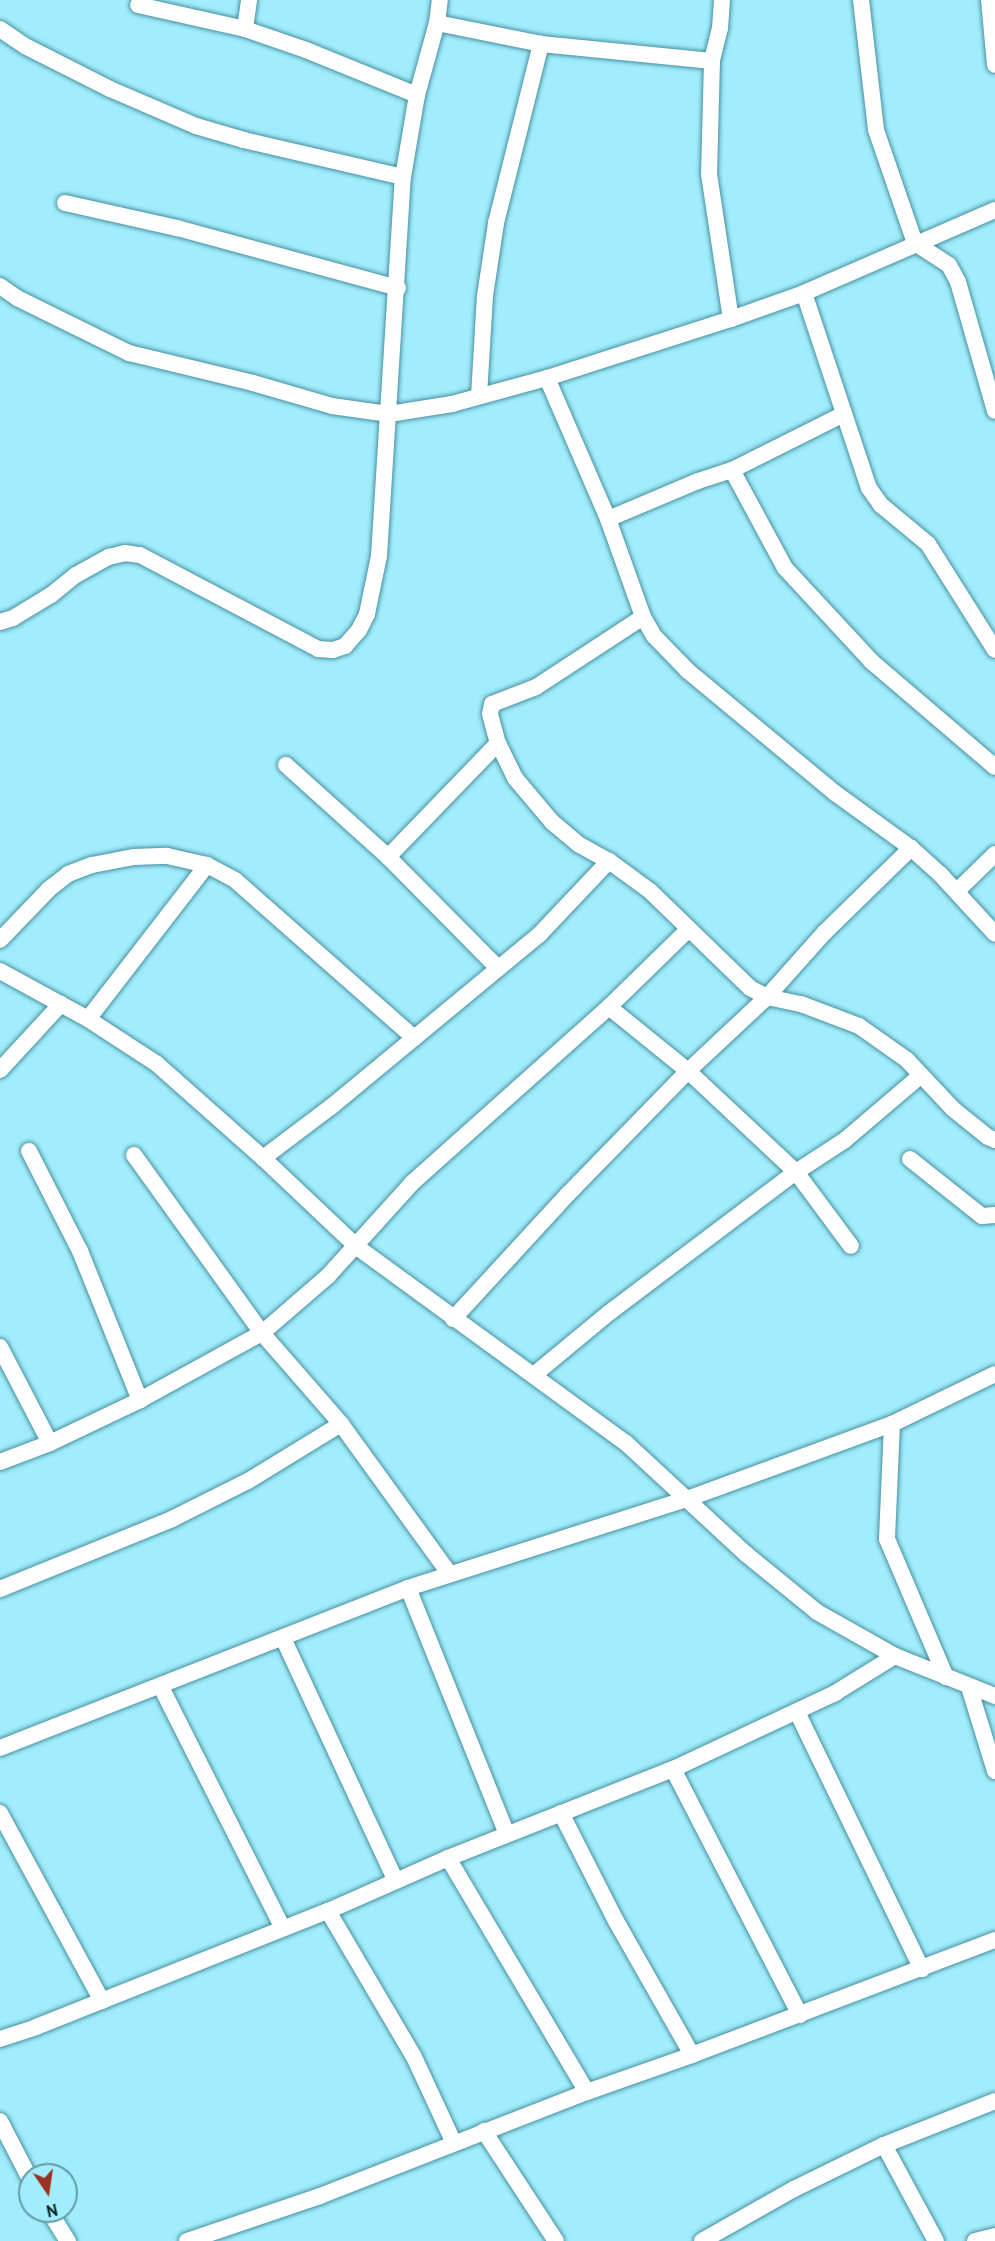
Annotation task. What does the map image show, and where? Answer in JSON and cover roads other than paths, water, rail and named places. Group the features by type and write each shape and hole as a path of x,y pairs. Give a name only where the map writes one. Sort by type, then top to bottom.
{"street":[{"path":"245,29 249,0"},
{"path":"0,622 13,618 51,595 76,575 109,557 124,553 140,555 318,649 333,650 345,646 359,630 367,615 379,556 398,288 403,177 417,95 437,23 440,0"},
{"path":"722,0 720,28 712,61 710,174 731,319"},
{"path":"861,0 876,130 915,243 949,265 958,282 995,411"},
{"path":"989,0 995,65"},
{"path":"138,5 245,29 306,50 417,95"},
{"path":"437,23 541,44 712,61"},
{"path":"0,29 25,46 110,89 196,126 244,140 403,177"},
{"path":"479,396 485,296 496,223 541,44"},
{"path":"65,203 177,228 398,288"},
{"path":"0,286 36,308 129,353 253,383 332,406 389,414 443,406 547,378 731,319 804,293 995,210"},
{"path":"804,293 842,415 869,488 881,505 928,544 995,650"},
{"path":"547,378 608,519 642,617 654,636 688,671 835,793 910,848 957,891 995,934"},
{"path":"608,519 698,481 732,470 842,415"},
{"path":"732,470 786,568 871,661 995,767"},
{"path":"642,617 536,687 492,704 490,714 498,743 515,778 546,816 578,844 609,861 650,891 750,988 767,997 801,1004 859,1026 907,1060 953,1109 995,1140"},
{"path":"388,857 498,743"},
{"path":"286,765 388,857 498,968"},
{"path":"453,1319 568,1194 688,1071 767,997 824,933 910,848"},
{"path":"957,891 995,854"},
{"path":"0,940 49,889 68,874 92,865 134,857 167,856 207,865 235,880 414,1038"},
{"path":"264,1158 332,1106 539,935 609,861"},
{"path":"88,1019 207,865"},
{"path":"0,1462 50,1443 140,1400 262,1333 328,1276 412,1183 609,1007 688,930"},
{"path":"0,971 88,1019 157,1064 264,1158 357,1246 453,1319 535,1374 626,1443 746,1554 817,1612 895,1656 995,1696"},
{"path":"0,1070 61,1004"},
{"path":"609,1007 688,1071 796,1172 851,1246"},
{"path":"535,1374 610,1312 796,1172 845,1140 921,1075"},
{"path":"29,1151 80,1251 140,1400"},
{"path":"134,1155 262,1333 341,1424 449,1573"},
{"path":"910,1160 982,1216 995,1215"},
{"path":"0,1347 50,1443"},
{"path":"0,1748 449,1573 687,1499 892,1424 995,1374"},
{"path":"0,1589 172,1519 257,1476 341,1424"},
{"path":"892,1424 887,1539 946,1677"},
{"path":"408,1588 507,1834"},
{"path":"283,1638 396,1881"},
{"path":"0,2039 102,2001 282,1927 328,1911 448,1858 673,1769 835,1693 895,1656"},
{"path":"161,1687 282,1927"},
{"path":"969,1687 995,1771"},
{"path":"797,1712 922,1969"},
{"path":"673,1769 800,2015"},
{"path":"0,1813 102,2001"},
{"path":"561,1813 616,1921 692,2055"},
{"path":"448,1858 587,2092"},
{"path":"328,1911 414,2057 454,2143"},
{"path":"187,2241 320,2196 484,2131 800,2015 995,1940"},
{"path":"702,2241 794,2189 884,2145 995,2101"},
{"path":"0,2121 22,2163"},
{"path":"484,2131 556,2241"},
{"path":"884,2145 936,2241"},
{"path":"57,2223 68,2241"},
{"path":"975,2241 995,2236"}]}
